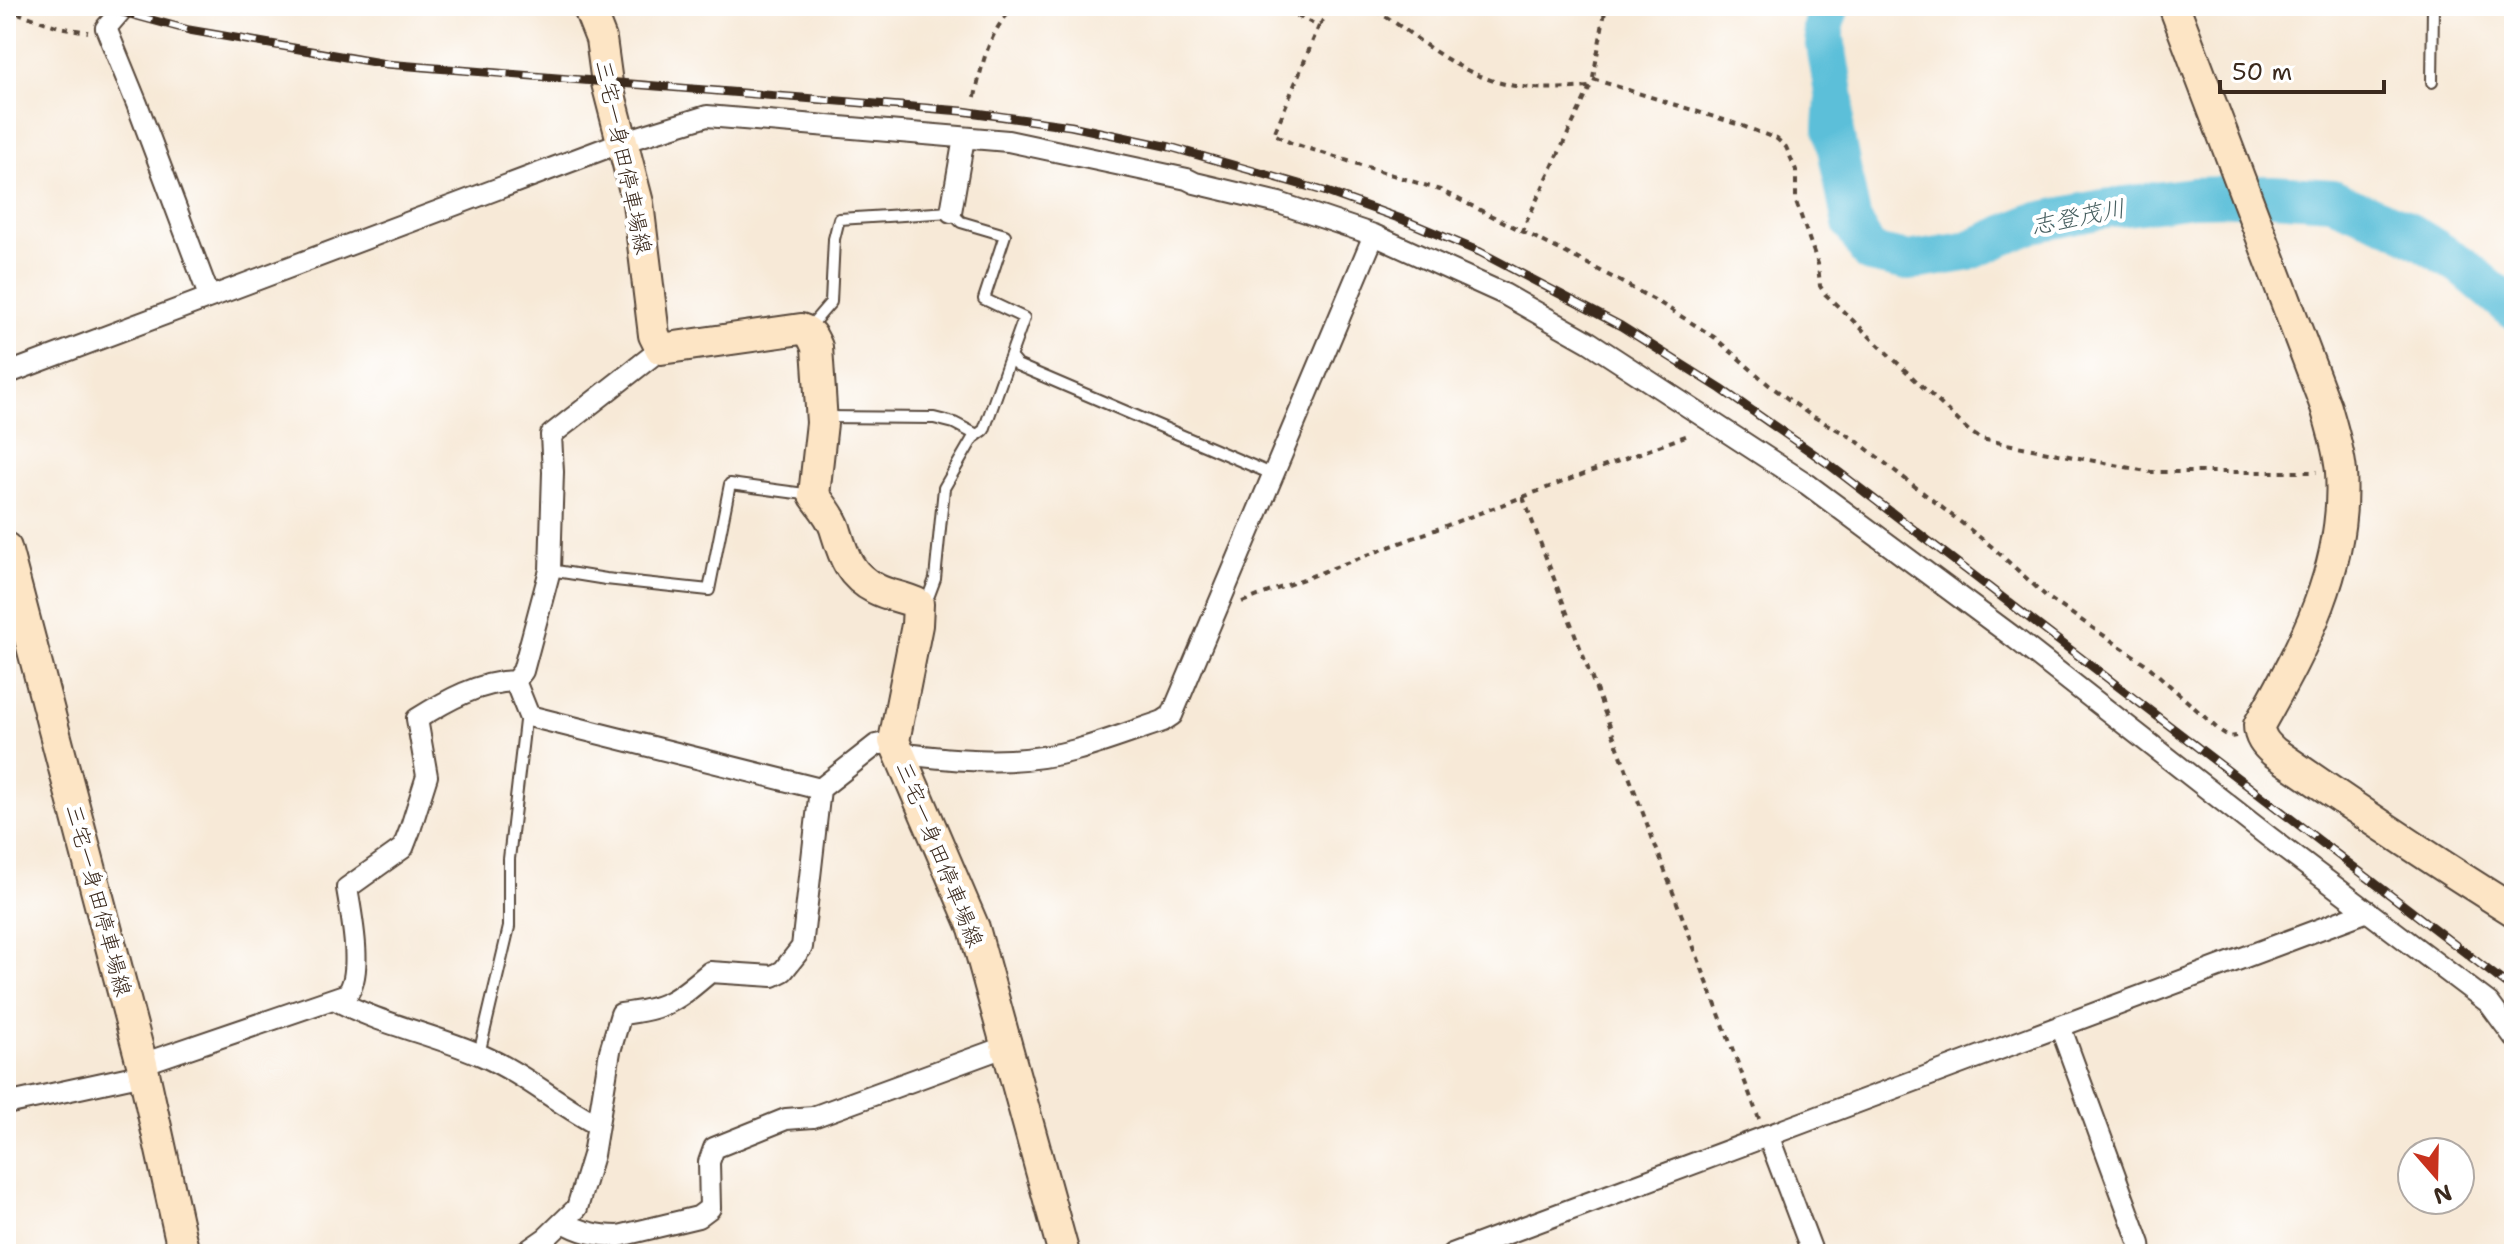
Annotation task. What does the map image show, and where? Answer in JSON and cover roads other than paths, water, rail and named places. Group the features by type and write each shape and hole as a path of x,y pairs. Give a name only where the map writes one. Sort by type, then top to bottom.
{"main road":[{"name":"三宅一身田停車場線","path":"588,6 601,39 607,83 638,203 654,335 661,349"},
{"path":"2174,6 2326,407 2340,470 2339,533 2320,607 2259,725 2259,733 2274,752 2416,850 2514,911"},
{"path":"661,349 801,329 807,331 817,347 822,417 814,495 829,516 844,558 854,571 878,591 904,596 918,604"},
{"name":"三宅一身田停車場線","path":"6,548 143,1069 184,1254"},
{"name":"三宅一身田停車場線","path":"918,604 896,747 974,928 1064,1254"}],"street":[{"path":"125,6 106,28 209,296"},
{"path":"6,374 622,142 707,116 1026,144 1187,179 1279,203 1374,235 1546,316 1807,484 1905,555 2489,1003 2514,1037"},
{"path":"951,212 964,138"},
{"path":"523,1254 577,1208 587,1178 610,1051 621,1014 652,1010 672,1003 710,972 773,976 783,971 802,947 820,789 876,745 963,761 1047,756 1074,751 1163,721 1172,715 1374,235"},
{"path":"6,1104 143,1069 347,994 353,988 352,924 347,888 403,848 427,776 417,719 446,701 497,682 515,681 523,671 550,570 551,435 661,349"},
{"path":"515,681 529,716 820,789"},
{"path":"1452,1254 2368,911"},
{"path":"334,999 365,1016 479,1054 507,1067 598,1125"},
{"path":"2060,1026 2140,1244 2141,1254"},
{"path":"564,1222 606,1236 619,1236 698,1217 710,1208 710,1156 720,1143 786,1119 813,1117 1007,1046"},
{"path":"1767,1136 1813,1254"}],"lane":[{"path":"2432,82 2433,6"},
{"path":"807,331 831,302 834,239 839,219 951,212 961,222 1005,235 984,299 1024,318 984,430 954,467 944,488 935,579 929,595 918,604"},
{"path":"1010,357 1017,365 1274,475"},
{"path":"822,417 934,418 954,423 977,435"},
{"path":"550,570 709,590 730,484 814,495"},
{"path":"479,1054 509,927 509,859 525,721 529,716"}],"waterway":[{"name":"志登茂川","path":"1830,6 1823,27 1835,99 1833,128 1852,223 1870,253 1908,261 1965,252 2033,223 2097,210 2192,197 2272,195 2332,199 2400,227 2461,265 2514,310"}],"railway":[{"path":"100,6 189,30 386,64 962,111 1071,126 1170,147 1327,192 1404,220 1480,252 1621,326 1721,389 1827,463 2514,990"}]}
